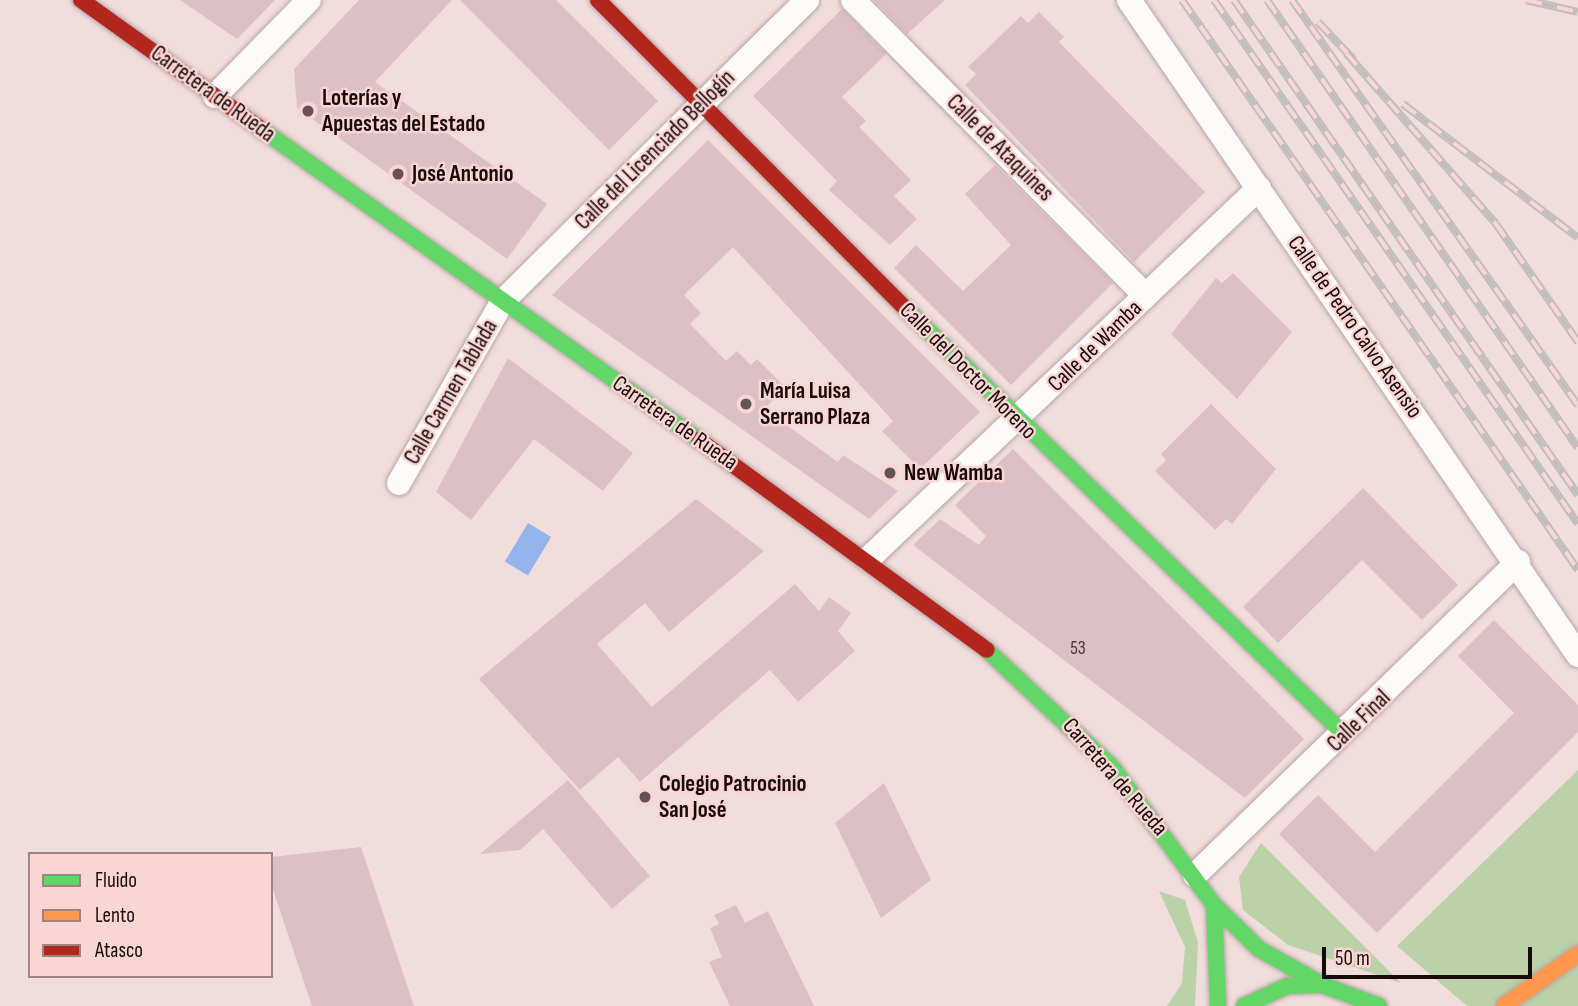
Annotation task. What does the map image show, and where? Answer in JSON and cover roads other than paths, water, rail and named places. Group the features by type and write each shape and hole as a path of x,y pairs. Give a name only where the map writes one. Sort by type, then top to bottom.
{"main road":[{"name":"Calle del Doctor Moreno","path":"598,0 1017,420 1345,735"},
{"name":"Carretera de Rueda","path":"90,2 215,96 868,559 1035,689 1112,767 1195,875 1214,905 1259,949 1323,985"},
{"path":"1214,905 1218,1006"},
{"path":"1504,1006 1578,954"},
{"path":"1244,1006 1287,986 1323,985 1379,1006"}],"street":[{"path":"215,96 309,0"},
{"name":"Calle del Licenciado Bellogín","path":"503,301 807,0"},
{"name":"Calle de Ataquines","path":"853,0 1146,296"},
{"name":"Calle de Pedro Calvo Asensio","path":"1129,0 1518,562 1578,655"},
{"name":"Calle de Wamba","path":"868,559 1259,188"},
{"name":"Calle Carmen Tablada","path":"399,483 503,301"},
{"name":"Calle Final","path":"1195,875 1345,735 1518,562"}],"water":[{"path":"528,523 551,537 528,575 505,562"}],"railway":[{"path":"1182,0 1578,570"},
{"path":"1214,0 1578,524"},
{"path":"1234,0 1578,495"},
{"path":"1267,0 1578,448"},
{"path":"1292,0 1578,405"},
{"path":"1526,0 1578,12"},
{"path":"1318,22 1354,60"},
{"path":"1346,53 1496,224 1578,342"},
{"path":"1403,104 1578,238"}],"place":[{"name":"Loterías y Apuestas del Estado","path":"308,111"},
{"name":"José Antonio","path":"398,174"},
{"name":"María Luisa Serrano Plaza","path":"746,404"},
{"name":"New Wamba","path":"890,473"},
{"name":"Colegio Patrocinio San José","path":"645,797"}]}
